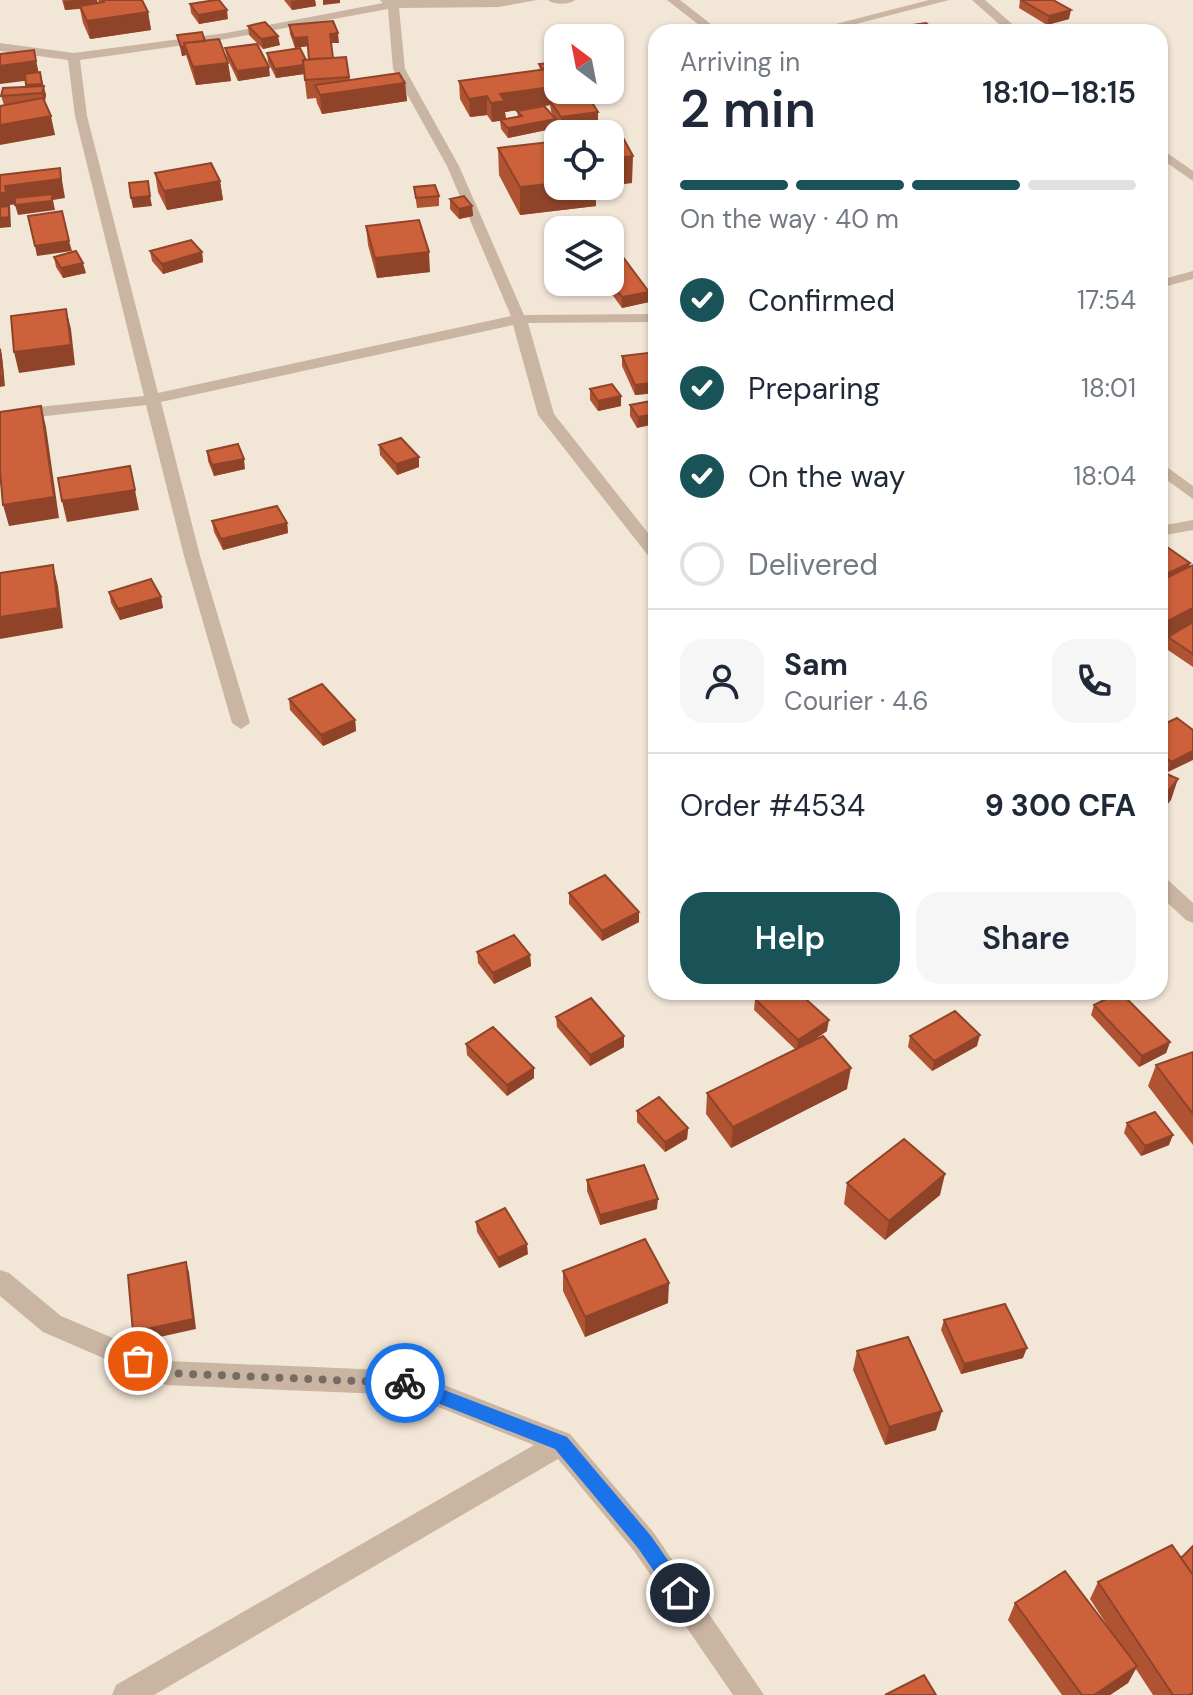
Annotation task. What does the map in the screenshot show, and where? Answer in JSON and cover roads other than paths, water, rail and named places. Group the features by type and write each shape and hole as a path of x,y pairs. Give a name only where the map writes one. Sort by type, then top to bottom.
{"street":[{"path":"0,47 74,57 226,36 390,3 499,4 531,0"},
{"path":"554,0 569,0"},
{"path":"673,0 704,24"},
{"path":"844,24 943,0"},
{"path":"978,0 1006,24"},
{"path":"390,3 399,69 453,166 519,319 546,415 648,544"},
{"path":"74,57 81,116 192,556 241,723"},
{"path":"1168,158 1193,177"},
{"path":"1168,282 1193,275"},
{"path":"0,416 154,399 519,319 648,318"},
{"path":"1168,474 1193,494"},
{"path":"1168,530 1193,525"},
{"path":"1168,892 1193,915"},
{"path":"0,1281 52,1324 166,1373 408,1383 561,1443 644,1542 750,1695"},
{"path":"126,1695 561,1443"}]}
